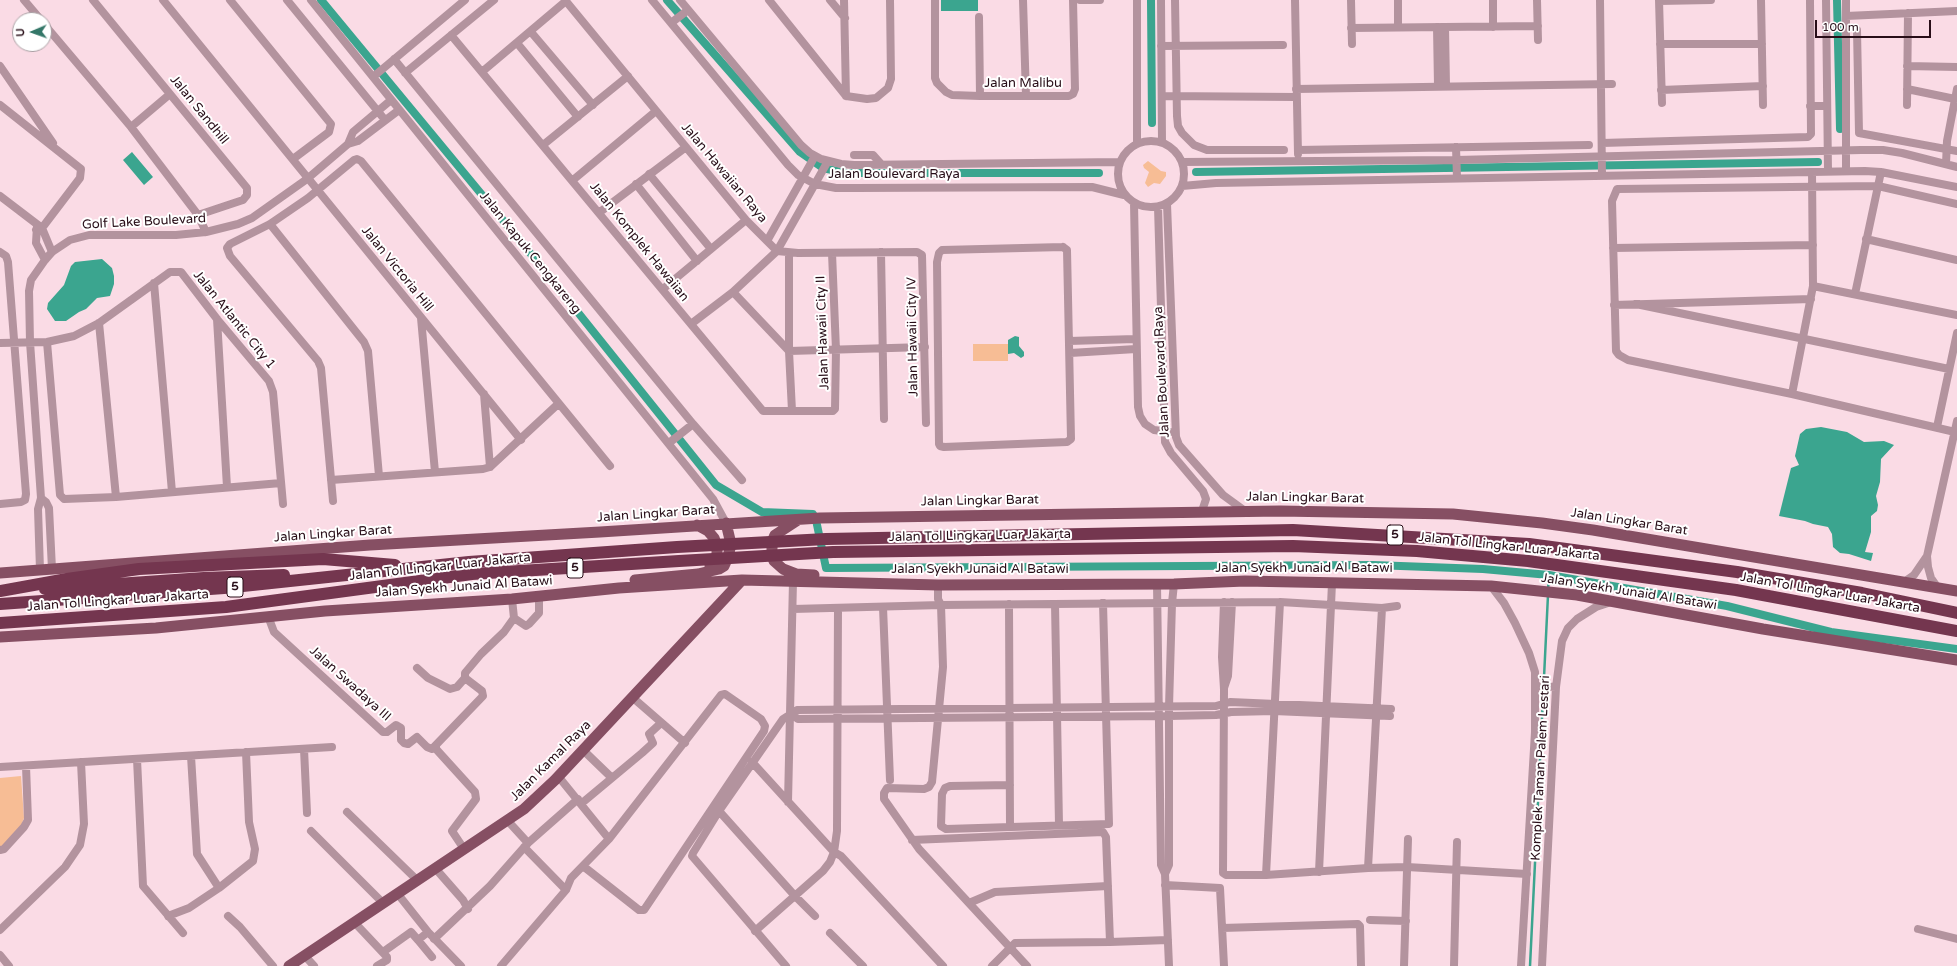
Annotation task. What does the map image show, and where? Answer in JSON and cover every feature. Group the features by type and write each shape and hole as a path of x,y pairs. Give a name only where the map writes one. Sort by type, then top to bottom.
{"highway":[{"name":"Jalan Tol Lingkar Luar Jakarta","path":"0,604 224,588 330,578 469,562 826,539 1105,532 1293,530 1417,536 1529,544 1737,572 1862,593 1957,613"},
{"name":"Jalan Tol Lingkar Luar Jakarta","path":"0,623 226,607 472,574 833,552 1293,546 1417,552 1528,561 1736,590 1957,631"},
{"path":"0,592 68,579 139,569 323,559 378,563 410,568"},
{"path":"0,592 204,578 302,574 330,578"}],"main road":[{"name":"Jalan Lingkar Barat","path":"0,573 370,544 600,532 820,518 1245,511 1453,514 1542,523 1594,530 1957,591"},
{"path":"802,519 781,530 773,538 772,555 774,561 784,569 796,574 890,580 916,584"},
{"path":"590,591 611,582 713,572 724,566 728,557 731,544 726,523"},
{"path":"697,525 708,531 714,538 717,546 713,564 698,574"},
{"name":"Jalan Syekh Junaid Al Batawi","path":"0,637 156,628 325,611 539,597 590,591 742,580 941,585 1174,584 1245,581 1491,586 1559,593 1763,629 1957,660"},
{"name":"Jalan Kamal Raya","path":"290,966 524,809 583,750 742,580"}],"street":[{"path":"24,0 34,12"},
{"name":"Jalan Sandhill","path":"93,0 247,188 247,195 243,200 198,215"},
{"name":"Jalan Victoria Hill","path":"164,0 293,159 307,179 318,190 521,440"},
{"path":"230,0 331,124 332,128 329,132 293,159"},
{"path":"288,0 385,120"},
{"name":"Jalan Kapuk Cengkareng","path":"312,0 374,76 399,110 671,442 713,499 726,523"},
{"path":"374,76 465,0"},
{"path":"405,73 494,0"},
{"name":"Jalan Boulevard Raya","path":"652,0 672,22 788,165 816,182 836,188 1092,187 1124,195"},
{"name":"Jalan Boulevard Raya","path":"680,0 687,11 801,145 814,158 827,164 1120,162"},
{"path":"769,0 846,96 867,99 876,98 888,88 891,79 890,0"},
{"path":"830,0 845,18"},
{"path":"844,0 846,96"},
{"name":"Jalan Malibu","path":"935,0 935,78 937,83 946,92 952,95 980,96 1069,96 1073,94 1075,89 1073,0"},
{"path":"1024,0 1026,96"},
{"path":"1080,0 1100,0"},
{"path":"1137,0 1137,144"},
{"path":"1161,0 1162,142"},
{"path":"1175,0 1176,96 1178,126 1189,141 1201,149 1284,150"},
{"path":"1295,0 1298,161"},
{"path":"1351,0 1352,44"},
{"path":"1398,0 1398,27"},
{"path":"1493,0 1493,26"},
{"path":"1538,0 1538,40"},
{"path":"1600,0 1602,173"},
{"path":"1662,103 1660,0 1711,0"},
{"path":"1761,0 1763,105"},
{"path":"1602,143 1808,137 1811,134 1810,0"},
{"path":"1826,0 1828,171"},
{"path":"1846,0 1846,171"},
{"path":"483,71 531,32 565,1"},
{"name":"Jalan Hawaiian Raya","path":"565,1 746,220 777,251"},
{"path":"672,22 687,11"},
{"path":"1846,16 1957,11"},
{"path":"1907,105 1908,14"},
{"path":"979,17 980,96"},
{"path":"1351,28 1538,26"},
{"path":"1441,27 1442,86"},
{"path":"1857,30 1858,131 1861,134 1945,146 1957,151"},
{"path":"531,32 593,105"},
{"path":"52,33 131,127 198,215 206,232"},
{"name":"Jalan Komplek Hawaiian","path":"451,35 483,71 763,411 833,411"},
{"path":"517,43 578,117"},
{"path":"1660,44 1762,44"},
{"path":"1161,46 1282,45"},
{"path":"394,59 693,424 742,480"},
{"path":"0,66 57,150"},
{"path":"1907,66 1957,67"},
{"path":"543,145 628,76"},
{"path":"1162,96 1296,93 1442,86 1612,84"},
{"path":"1662,90 1763,86"},
{"path":"1946,164 1945,146 1957,89"},
{"path":"1907,90 1955,99"},
{"path":"131,127 170,94"},
{"name":"Golf Lake Boulevard","path":"348,144 352,132 391,100"},
{"path":"1846,103 1858,102"},
{"path":"0,105 81,169 80,178 38,227 36,243 45,260"},
{"path":"1810,106 1827,106"},
{"name":"Golf Lake Boulevard","path":"40,570 38,509 41,498 30,342 28,291 32,280 45,260 52,252 70,240 89,235 176,235 206,232 238,224 252,218 307,179 348,144 358,141 399,110"},
{"path":"573,180 656,111"},
{"path":"1778,138 1778,152"},
{"path":"1711,139 1711,154"},
{"path":"1145,141 1162,142 1174,150 1182,162 1184,170 1182,186 1176,197 1167,204 1158,207 1145,208 1134,203 1124,195 1118,179 1120,162 1130,148 1137,144 1145,141"},
{"path":"1649,141 1650,155"},
{"path":"1298,150 1589,145"},
{"path":"1935,161 1937,153 1945,146"},
{"path":"1456,147 1457,176"},
{"path":"600,212 649,174 686,148"},
{"path":"1370,148 1371,160"},
{"path":"1182,162 1371,160 1456,162 1602,158 1650,155 1883,150 1957,167"},
{"path":"854,154 873,155 881,164"},
{"path":"767,241 786,211 814,158"},
{"path":"332,501 321,368 318,361 227,250 230,244 270,224 318,190 354,160 361,161 610,466"},
{"path":"691,324 732,292 777,251 827,164"},
{"path":"1182,186 1216,183 1457,176 1846,171 1881,172 1957,187"},
{"path":"1792,394 1804,340 1813,286 1812,172"},
{"path":"1855,294 1881,172"},
{"path":"649,174 711,249"},
{"path":"636,184 697,261"},
{"path":"1955,432 1792,394 1623,358 1616,351 1612,201 1617,189 1878,186 1957,204"},
{"path":"0,196 38,227 52,252"},
{"path":"1134,203 1135,339 1138,407 1140,416 1145,424 1154,430 1164,432 1175,431"},
{"name":"Jalan Boulevard Raya","path":"1167,204 1175,431 1179,445 1223,495 1245,511"},
{"name":"Jalan Boulevard Raya","path":"1158,207 1164,432 1168,448 1203,491 1206,499 1202,511"},
{"path":"786,211 796,216"},
{"path":"662,289 746,220"},
{"path":"270,224 364,342 368,350 379,476"},
{"path":"1866,239 1957,260"},
{"path":"1613,248 1813,245"},
{"path":"1020,248 1066,248 1070,353 1071,433 1070,439 1067,442 944,447 939,444 937,262 940,252 1020,248"},
{"path":"777,251 789,253 881,252 884,419"},
{"path":"0,252 6,256 8,262 13,342 26,494 25,500 21,502 0,504"},
{"name":"Jalan Hawaii City IV","path":"881,252 917,252 923,257 926,423"},
{"path":"789,253 788,351 792,411"},
{"name":"Jalan Hawaii City II","path":"832,253 837,407 833,411"},
{"name":"Jalan Atlantic City 1","path":"0,343 47,342 74,336 99,323 170,272 181,272 217,319 260,370 268,381 273,392 283,504"},
{"path":"154,283 172,492"},
{"path":"1813,286 1957,315"},
{"path":"732,292 788,351 925,347"},
{"path":"1614,305 1811,299"},
{"path":"1636,304 1949,369"},
{"path":"421,317 435,472"},
{"path":"217,319 227,487"},
{"path":"99,323 116,497"},
{"path":"1937,427 1957,333"},
{"path":"1069,341 1135,339"},
{"path":"47,342 60,495 68,500 281,483"},
{"path":"1070,353 1136,349"},
{"path":"1163,355 1172,355"},
{"path":"1163,373 1173,373"},
{"path":"484,394 490,467"},
{"path":"331,480 483,469 490,467 521,440 558,404"},
{"path":"1904,582 1914,575 1922,566 1927,556 1957,420"},
{"path":"671,442 693,424"},
{"name":"Golf Lake Boulevard","path":"41,498 46,502 49,508 52,569"},
{"path":"1927,556 1930,573 1938,588"},
{"path":"788,802 791,714 791,613 793,609 793,581"},
{"path":"1318,872 1332,583"},
{"path":"1157,584 1160,707 1161,864 1165,874 1166,885 1169,966"},
{"path":"1165,874 1169,865 1169,707 1172,603 1174,584"},
{"path":"941,585 944,599 941,605 943,667 934,775 929,787 924,789 887,788 884,793 884,799 912,840 1027,966"},
{"name":"Komplek Taman Palem Lestari","path":"1491,586 1504,603 1529,653 1535,672 1545,687 1542,966"},
{"path":"514,618 526,626 530,624 539,613 539,597"},
{"path":"417,668 428,678 450,689 457,687 465,678 465,673 481,654 504,632 514,618 512,599"},
{"path":"793,609 941,605 1228,602 1280,602 1382,608 1398,606"},
{"path":"1228,602 1228,676 1224,689 1223,704 1222,870 1226,874 1266,875 1368,868 1407,867 1527,874"},
{"path":"1266,875 1280,602"},
{"name":"Komplek Taman Palem Lestari","path":"1521,966 1535,732 1545,687 1568,628 1587,611 1604,604 1616,602"},
{"path":"1010,785 950,786 945,788 942,794 941,826 946,829 1109,824 1103,603"},
{"path":"1008,604 1010,827"},
{"path":"1055,604 1059,825"},
{"path":"883,607 890,780"},
{"path":"755,931 823,871 830,862 834,852 837,831 838,608"},
{"path":"1368,868 1382,608"},
{"name":"Jalan Swadaya III","path":"268,616 274,632 383,732 386,732 396,725 401,728 401,738 404,743 408,744 417,737 429,748 432,749 436,746"},
{"path":"464,849 452,831 476,799 475,792 436,750 436,746 482,696 482,691 465,678"},
{"path":"501,966 566,890 571,878 583,866 610,839 723,694 761,719 765,726 764,731 644,910 639,910 583,866"},
{"path":"632,698 685,743"},
{"path":"791,714 798,719 837,714 1058,712 1106,707 1216,706 1230,702 1274,707 1390,713"},
{"path":"1058,712 1106,716 1169,716 1223,714 1274,707"},
{"path":"786,966 692,856 692,853 752,762 783,719 791,714"},
{"path":"434,939 468,909 526,845 580,801 636,760 653,743 649,734 661,723"},
{"path":"0,767 332,747"},
{"path":"304,749 307,813"},
{"path":"583,750 612,778"},
{"path":"168,916 189,908 219,888 249,865 254,856 254,841 249,815 246,752"},
{"path":"191,756 197,854 219,888"},
{"path":"137,759 142,879 146,891 183,933"},
{"path":"0,930 65,867 80,845 84,824 80,762"},
{"path":"752,762 834,852 841,856 943,966"},
{"path":"0,850 4,849 24,828 28,820 26,766"},
{"path":"558,776 580,801 599,828 610,839"},
{"path":"719,811 795,896 815,916"},
{"path":"347,812 417,880"},
{"path":"507,820 526,845 566,890"},
{"path":"1160,825 1170,825"},
{"path":"312,831 383,903"},
{"path":"912,840 1103,832 1106,837 1110,942"},
{"path":"1404,966 1408,839"},
{"path":"1454,966 1457,842"},
{"path":"435,868 463,900 468,909"},
{"path":"1166,885 1220,888 1224,966"},
{"path":"969,903 995,892 1108,886"},
{"path":"397,893 434,939 461,966"},
{"path":"228,916 240,927 273,966"},
{"path":"1370,920 1406,922"},
{"path":"355,923 388,959 377,966"},
{"path":"1222,928 1358,924 1360,926 1361,966"},
{"path":"1918,929 1957,939"},
{"path":"383,952 410,932 432,957"},
{"path":"418,940 428,932"},
{"path":"830,932 863,966"},
{"path":"992,966 1015,943 1168,940"},
{"path":"0,956 9,966"},
{"path":"305,956 314,966"}],"shaded area":[{"path":"941,0 978,0 978,11 941,11"},
{"path":"132,152 153,177 144,185 123,160"},
{"path":"1148,161 1161,171 1166,172 1166,176 1160,184 1154,183 1148,187 1145,183 1149,172 1143,165"},
{"path":"102,259 112,268 114,276 114,284 110,296 97,298 86,309 66,321 55,321 47,309 48,303 64,285 71,266 75,262"},
{"path":"1015,336 1019,337 1019,346 1024,352 1024,356 1021,358 1014,353 1008,354 1008,340"},
{"path":"973,344 1008,344 1008,361 973,361"},
{"path":"1821,427 1847,432 1864,442 1884,441 1894,445 1881,459 1880,482 1876,496 1878,505 1877,511 1871,516 1871,532 1865,552 1873,553 1871,561 1849,554 1840,553 1833,547 1832,534 1828,527 1779,516 1791,468 1799,465 1795,456 1800,434 1806,429"},
{"path":"21,776 24,818 21,826 0,853 0,778"}],"waterway":[{"path":"321,0 540,265 716,485 762,512 813,514 816,520 826,568 1373,565 1483,569 1549,575 1727,606 1831,632 1957,649"},
{"path":"667,0 800,152 823,168 846,173 1099,173"},
{"path":"1151,0 1152,123"},
{"path":"1837,0 1840,129"},
{"path":"1196,172 1818,162"},
{"path":"1548,590 1549,575"},
{"path":"1530,966 1548,595"}]}
